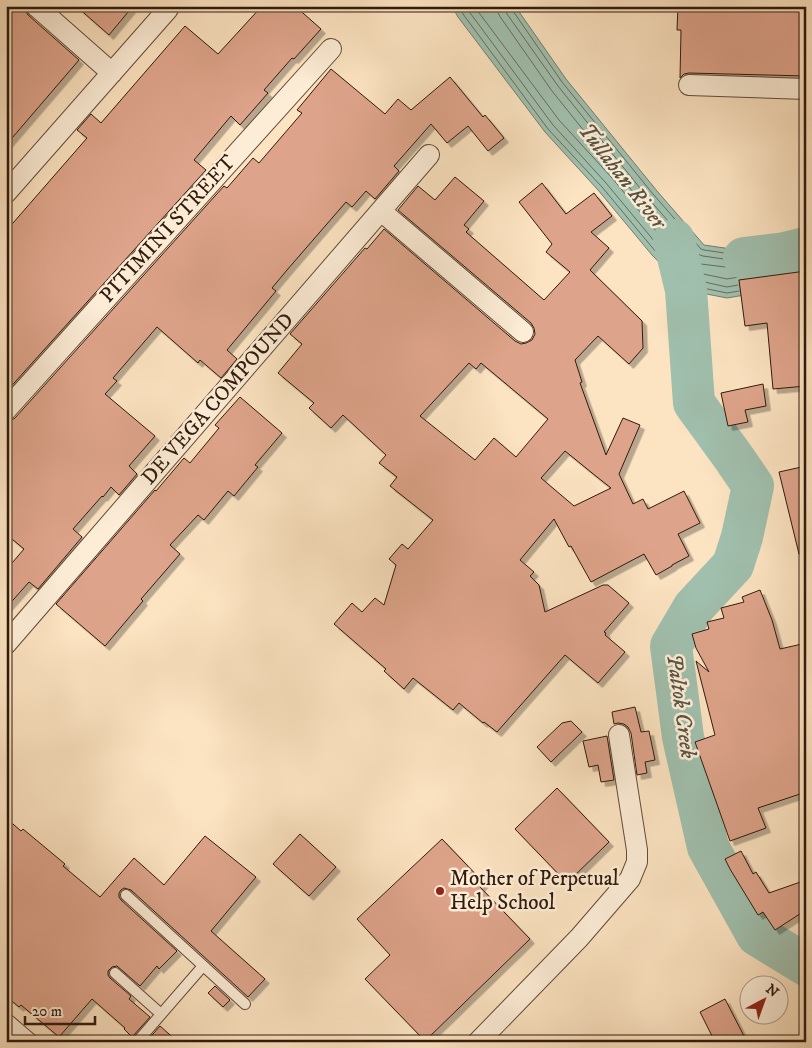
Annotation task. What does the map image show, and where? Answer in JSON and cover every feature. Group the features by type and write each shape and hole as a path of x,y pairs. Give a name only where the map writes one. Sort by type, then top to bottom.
{"street":[{"path":"36,6 112,73"},
{"path":"6,193 168,9"},
{"name":"PITIMINI STREET","path":"6,410 331,49"},
{"path":"689,85 806,89"},
{"name":"DE VEGA COMPOUND","path":"6,644 429,155"},
{"path":"381,211 523,332"},
{"path":"478,1042 579,938 630,879 637,862 637,850 619,735"},
{"path":"6,1024 27,1042"}],"lane":[{"path":"126,895 245,1004"},
{"path":"137,1042 203,966"},
{"path":"115,973 161,1014"}],"water":[{"path":"452,6 515,6 566,79 657,191 704,245 759,253 806,248 806,286 727,298 686,290 652,255 598,190 545,132 458,17"}],"building":[{"path":"18,6 24,6 28,15 79,60 6,145 6,20"},
{"path":"76,6 133,6 109,35"},
{"path":"262,6 295,6 321,29 264,90 268,93 240,125 231,116 194,160 206,170 6,392 6,231 87,138 77,130 91,114 101,123 185,26 218,54"},
{"path":"678,6 806,6 806,76 689,73 684,74 680,78 681,30 677,30"},
{"path":"331,69 385,114 398,99 411,110 450,77 483,117 485,115 504,138 488,151 468,126 447,143 431,124 394,166 399,171 375,199 366,191 352,207 346,202 272,288 276,291 227,350 237,359 221,378 200,360 198,363 157,327 113,378 117,381 105,394 155,436 129,466 137,474 119,495 111,487 102,496 73,529 82,537 38,589 29,582 6,608 6,570 24,549 6,534 6,422 15,418 224,186 227,188 253,158 259,163 302,113 297,110"},
{"path":"455,177 484,201 464,225 469,229 466,232 544,300 570,272 546,252 552,244 519,202 542,183 566,214 594,193 612,216 591,232 609,248 590,270 642,321 643,348 629,364 598,336 575,360 582,382 580,383 606,455 623,418 640,425 619,474 633,504 643,499 648,509 684,491 700,523 678,534 689,556 656,575 644,554 591,582 554,519 520,560 534,572 530,576 539,585 545,612 603,585 608,585 629,603 604,632 625,652 598,683 565,655 497,732 459,703 453,710 413,678 404,689 384,671 386,669 334,624 352,603 362,612 375,598 384,605 396,565 389,559 402,544 408,549 433,520 390,486 397,477 379,463 386,455 343,415 331,428 309,408 314,403 278,373 302,344 290,334 384,229 515,341 521,344 532,340 535,334 531,323 398,210 418,186 435,200","holes":["469,363 476,369 481,363 548,419 516,457 494,438 475,460 420,416","565,451 597,477 611,488 574,506 541,478"]},
{"path":"806,271 806,386 773,389 767,323 745,326 739,280"},
{"path":"763,384 766,406 745,410 748,422 728,426 721,393"},
{"path":"240,397 282,433 255,465 258,467 234,496 228,491 204,520 198,515 170,545 180,554 141,599 143,601 105,646 56,604 184,458 190,463 219,428 215,425"},
{"path":"806,466 806,553 799,554 779,472"},
{"path":"760,590 772,620 780,649 802,644 806,658 806,792 758,808 766,828 730,841 695,742 715,735 696,661 709,672 696,648 692,634 709,629 707,622 724,618 721,608 744,602 742,597"},
{"path":"635,707 641,732 649,731 655,760 645,762 647,773 637,775 631,733 624,724 614,724 612,712"},
{"path":"571,721 582,732 551,762 537,747 562,723"},
{"path":"607,736 614,780 601,782 598,765 589,767 583,741"},
{"path":"557,788 609,842 567,883 515,829"},
{"path":"6,818 21,831 23,829 65,864 63,866 100,897 134,858 164,885 205,836 256,877 211,931 265,979 248,997 131,890 124,888 119,893 121,900 177,951 159,969 157,966 140,986 117,966 112,967 108,971 110,978 131,996 129,999 150,1017 132,1037 125,1028 92,999 59,1037 21,1005 19,1007 6,996"},
{"path":"300,834 336,867 309,896 273,864"},
{"name":"Mother of Perpetual Help School","path":"442,839 484,883 480,887 530,939 425,1041 365,979 390,955 357,919"},
{"path":"741,851 753,874 756,872 769,893 806,880 806,910 775,930 763,912 758,915 725,859"},
{"path":"215,986 230,1000 223,1007 208,993"},
{"path":"725,999 747,1042 715,1042 700,1012"},
{"path":"160,1026 178,1042 146,1042"}],"waterway":[{"name":"Paltok Creek","path":"674,240 686,290 694,403 753,486 742,537 733,565 694,607 671,646 683,737 708,847 757,935 806,965"},
{"name":"Tullahan River","path":"744,258 785,253 806,248"}],"place":[{"name":"Mother of Perpetual Help School","path":"440,891"}]}
